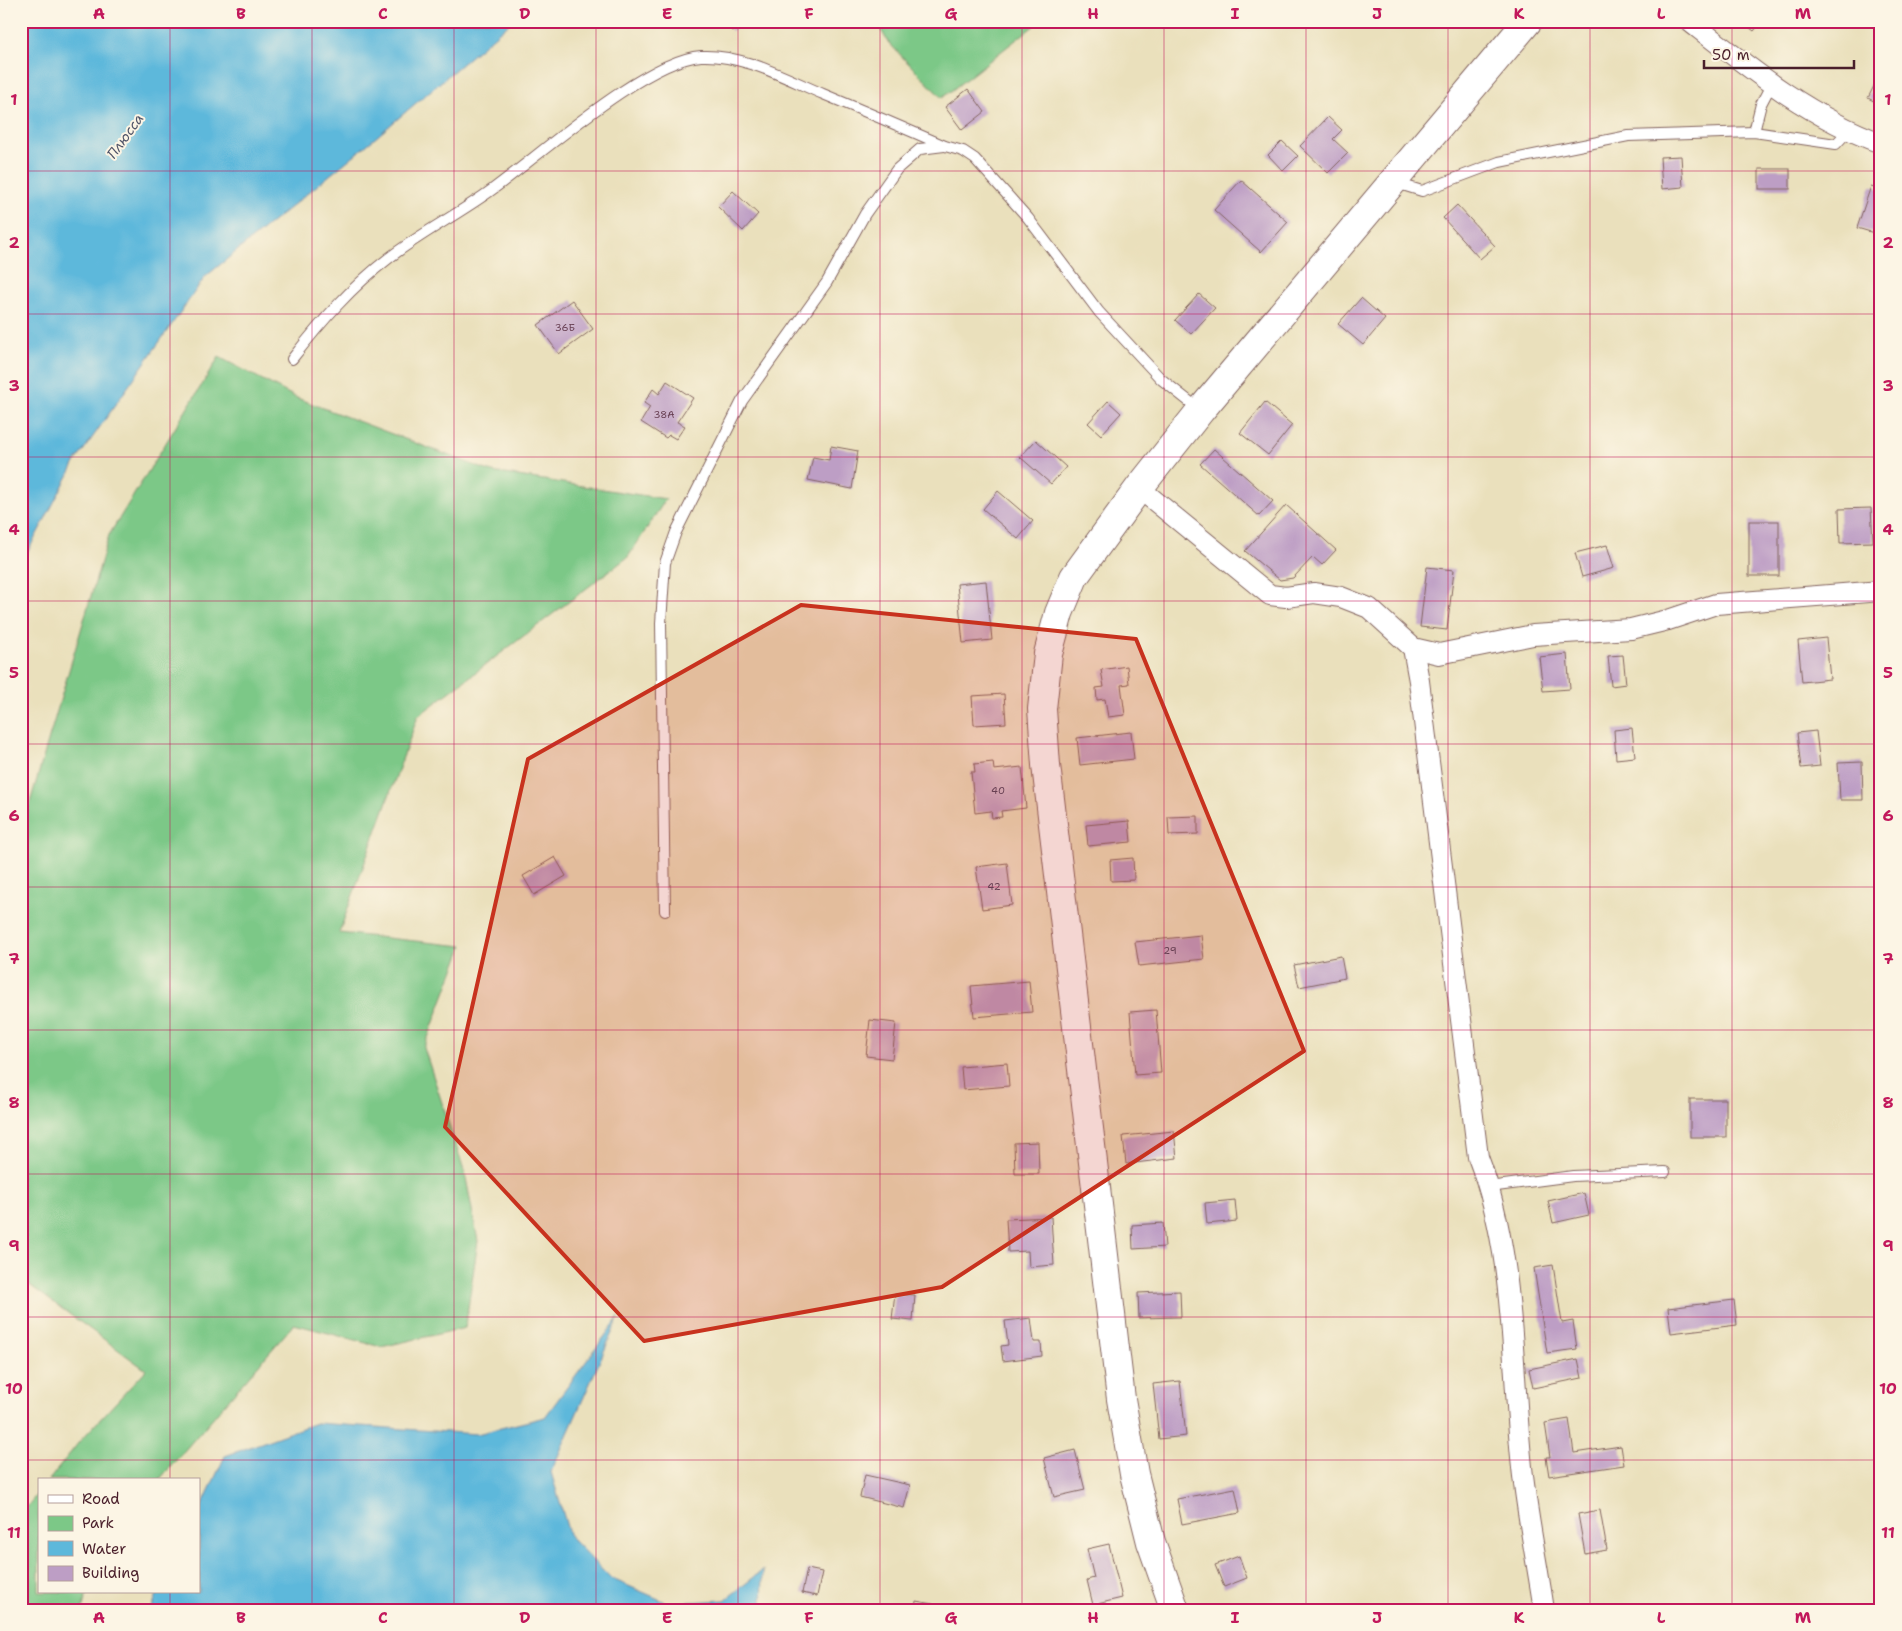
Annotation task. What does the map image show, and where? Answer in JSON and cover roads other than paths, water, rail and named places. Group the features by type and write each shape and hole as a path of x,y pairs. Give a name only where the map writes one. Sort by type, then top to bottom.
{"street":[{"path":"1176,1610 1151,1542 1134,1474 1121,1399 1042,709 1048,654 1059,613 1074,577 1139,488 1201,410 1528,21"},
{"path":"1689,21 1771,85 1848,131 1881,143"},
{"path":"1139,488 1270,595 1286,597 1314,593 1341,596 1369,608 1413,648 1439,654 1533,635 1630,629 1668,620 1716,604 1881,591"},
{"path":"1413,648 1419,681 1478,1157 1489,1187 1499,1228 1514,1351 1522,1468 1544,1610"}],"lane":[{"path":"292,359 333,307 388,258 491,190 644,77 674,63 700,56 725,58 757,67 945,146 963,151 975,159 1028,218 1099,312 1161,379 1201,410"},
{"path":"1754,132 1761,104 1771,85"},
{"path":"1392,182 1422,191 1499,162 1628,136 1754,132 1836,144 1848,131"},
{"path":"665,910 661,623 665,563 676,532 742,401 827,282 865,214 897,169 920,149 945,146"},
{"path":"1881,1088 1881,1126"},
{"path":"1489,1187 1573,1176 1664,1172"}],"water":[{"name":"Плюсса","path":"21,21 512,21 374,139 205,277 76,461 21,564"},
{"path":"619,1317 551,1472 570,1537 610,1578 668,1603 725,1600 763,1570 762,1610 151,1610 157,1594 200,1594 200,1510 225,1456 316,1423 477,1434 545,1417"}]}
